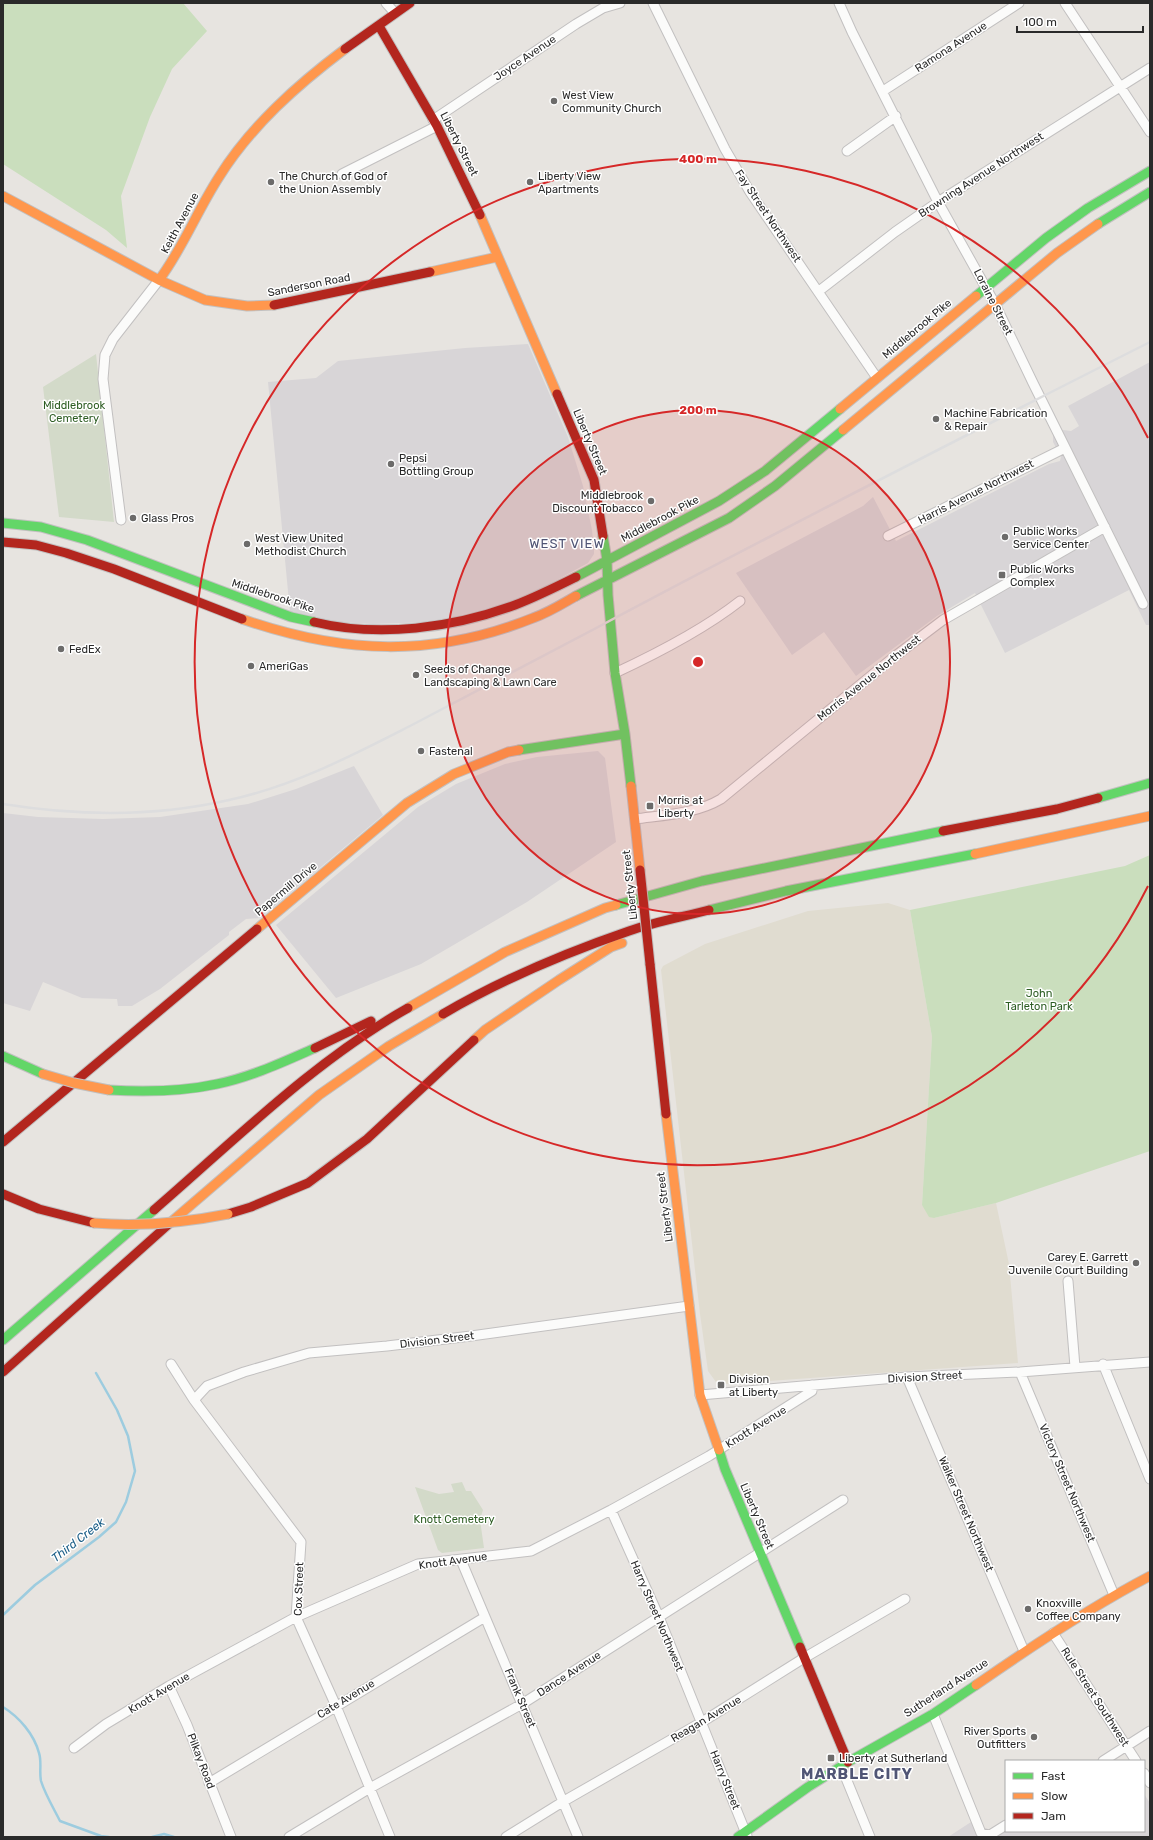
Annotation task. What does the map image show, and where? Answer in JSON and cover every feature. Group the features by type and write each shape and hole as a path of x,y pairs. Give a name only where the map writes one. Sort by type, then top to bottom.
{"main road":[{"name":"Keith Avenue","path":"159,280 171,265 219,176 240,147 269,113 301,83 410,3"},
{"name":"Liberty Street","path":"379,26 435,123 470,194 594,480 606,560 615,672 625,734 635,819 650,964 700,1395 718,1450 804,1658 845,1764"},
{"name":"Middlebrook Pike","path":"3,523 41,527 87,540 291,617 333,627 373,630 435,626 479,616 514,605 659,534 712,505 765,472 1046,238 1088,208 1150,171"},
{"path":"3,542 37,545 83,558 279,633 337,645 380,648 413,647 481,636 534,618 729,518 775,486 1057,252 1098,224 1150,192"},
{"name":"Sanderson Road","path":"3,196 159,280 204,300 225,304 247,306 275,305 497,257"},
{"name":"Papermill Drive","path":"3,1142 408,803 454,774 508,752 625,734"},
{"path":"3,1340 313,1072 381,1023 505,952 605,908 702,881 886,842 1057,809 1150,783"},
{"path":"3,1372 212,1186 319,1095 389,1046 468,999 551,960 627,931 717,907 786,891 981,853 1150,816"},
{"path":"3,1194 19,1202 53,1213 94,1223 156,1225 182,1223 228,1214 265,1202 308,1183 367,1139 485,1030 565,976 611,947 717,907"},
{"path":"3,1056 43,1074 74,1083 109,1090 147,1092 182,1090 230,1081 280,1064 450,983"},
{"name":"Sutherland Avenue","path":"744,1835 808,1787 845,1764 933,1714 1024,1651 1114,1595 1150,1576"}],"street":[{"path":"386,3 395,13"},
{"name":"Joyce Avenue","path":"342,174 435,123 576,24 603,8 620,3"},
{"name":"Fay Street Northwest","path":"653,3 725,149 754,198 877,378"},
{"name":"Loraine Street","path":"839,3 852,32 896,116 938,202 995,304 1143,604"},
{"name":"Ramona Avenue","path":"883,91 1019,3"},
{"path":"1065,3 1150,132"},
{"name":"Browning Avenue Northwest","path":"819,291 895,232 938,202 1150,68"},
{"path":"847,151 896,116"},
{"name":"Keith Avenue","path":"121,520 103,379 105,354 113,339 159,280"},
{"name":"Harris Avenue Northwest","path":"888,536 1065,448"},
{"name":"Morris Avenue Northwest","path":"635,819 696,810 710,806 721,799 894,657 943,620 1105,527"},
{"path":"615,672 643,660 690,634 723,615 740,601"},
{"path":"1068,1281 1075,1367"},
{"name":"Division Street","path":"194,1400 207,1386 244,1372 309,1352 387,1346 471,1336 689,1306"},
{"name":"Division Street","path":"700,1395 812,1388 907,1377 1020,1372 1103,1364 1150,1362"},
{"name":"Cox Street","path":"171,1364 194,1400 301,1542 296,1617 336,1706 390,1837"},
{"path":"1103,1364 1150,1478"},
{"name":"Victory Street Northwest","path":"1020,1372 1114,1595"},
{"name":"Walker Street Northwest","path":"907,1377 1024,1651"},
{"name":"Knott Avenue","path":"74,1748 106,1724 169,1686 296,1617 418,1564 531,1551 611,1510 718,1450 812,1388"},
{"name":"Dance Avenue","path":"289,1837 370,1788 522,1704 844,1500"},
{"name":"Harry Street Northwest","path":"611,1510 659,1616 702,1722"},
{"name":"Frank Street","path":"461,1560 578,1837"},
{"name":"Reagan Avenue","path":"506,1837 564,1801 702,1722 804,1658 905,1599"},
{"name":"Cate Avenue","path":"209,1783 485,1617"},
{"name":"Rule Street Southwest","path":"1053,1633 1135,1760"},
{"name":"Pilkay Road","path":"169,1686 187,1725 231,1837"},
{"path":"933,1714 981,1833 990,1835 1005,1826"},
{"name":"Harry Street","path":"702,1722 744,1835"},
{"path":"1105,1760 1150,1731"},
{"name":"Liberty Street","path":"845,1764 870,1837"}],"shaded area":[{"path":"528,344 568,437 583,486 592,530 594,550 594,554 588,563 544,587 501,605 434,622 372,624 338,622 290,612 268,382 316,378 338,361 465,348"},
{"path":"1150,362 1150,625 1146,625 1129,590 1005,653 975,593 937,616 856,676 824,632 792,655 736,573 863,506 873,497 896,541 1049,464 1060,461 1061,457 1053,442 1053,435 1063,430 1071,431 1079,426 1068,406"},
{"path":"598,751 605,758 616,842 527,902 421,964 336,998 276,925 418,807 456,784 505,764 537,757"},
{"path":"354,766 383,815 260,918 246,919 229,932 229,935 160,989 132,1006 118,1006 117,999 82,998 43,982 30,1011 3,1003 3,813 38,817 103,819 160,817 248,804 296,789"},
{"path":"888,903 910,910 932,1037 922,1205 934,1218 996,1203 1009,1264 1018,1363 728,1384 716,1382 708,1371 700,1314 661,970 663,966 705,944 808,911"},
{"path":"1145,1796 1150,1803 1150,1837 996,1837 1005,1831 1005,1832 1145,1832"},
{"path":"971,1822 980,1837 948,1837"}],"green space":[{"path":"3,3 183,3 207,31 172,69 150,117 121,196 127,248 106,230 3,164"},
{"name":"Middlebrook Cemetery","path":"96,354 114,522 59,517 43,387"},
{"name":"John Tarleton Park","path":"1150,855 1150,1151 996,1203 934,1218 929,1217 922,1205 932,1037 910,910 1125,866"},
{"name":"Knott Cemetery","path":"462,1482 466,1491 471,1491 483,1510 480,1520 484,1548 442,1553 438,1550 415,1487 439,1494 454,1492 451,1484"}],"waterway":[{"name":"Third Creek","path":"3,1615 35,1585 99,1537 116,1522 126,1502 135,1471 128,1436 117,1410 96,1373"},
{"name":"Third Creek","path":"3,1707 20,1721 34,1739 40,1756 41,1781 60,1821 101,1836 109,1837"},
{"name":"Third Creek","path":"152,1837 164,1834 174,1837"}],"railway":[{"path":"3,804 60,811 116,813 145,812 201,806 276,787 322,769 410,726 805,518 1150,342"}],"traffic: fast":[{"path":"976,296 1046,238 1088,208 1150,171"},
{"path":"1098,224 1150,192"},
{"path":"576,577 719,501 765,471 840,409"},
{"path":"576,596 729,518 775,486 843,430"},
{"path":"3,523 41,527 87,540 291,617 314,622"},
{"path":"603,536 607,560 608,595 615,673 625,734 631,786"},
{"path":"519,750 625,734"},
{"path":"1098,798 1150,783"},
{"path":"616,905 702,881 943,831"},
{"path":"709,910 786,891 975,854"},
{"path":"109,1090 163,1091 204,1087 255,1073 315,1048"},
{"path":"3,1056 43,1074"},
{"path":"3,1340 154,1210"},
{"path":"719,1450 725,1469 800,1647"},
{"path":"738,1837 808,1787 848,1762 933,1714 976,1685"}],"traffic: slow":[{"path":"159,280 168,268 219,177 245,141 292,92 345,49"},
{"path":"3,196 159,280 205,300 247,306 274,305"},
{"path":"480,215 557,394"},
{"path":"843,430 1057,253 1098,224"},
{"path":"430,272 497,257"},
{"path":"840,409 976,296"},
{"path":"242,619 279,631 352,645 388,647 424,645 460,640 496,631 544,614 576,596"},
{"path":"257,929 407,803 454,774 508,752 519,750"},
{"path":"631,786 640,870"},
{"path":"975,854 1150,816"},
{"path":"408,1008 505,952 605,908 616,905"},
{"path":"474,1040 485,1030 559,980 611,947 622,943"},
{"path":"170,1223 319,1095 389,1046 443,1014"},
{"path":"43,1074 74,1083 109,1090"},
{"path":"666,1114 700,1395 719,1450"},
{"path":"94,1223 128,1225 161,1223 195,1220 228,1214"},
{"path":"976,1685 1061,1628 1127,1588 1150,1576"}],"traffic: jam":[{"path":"345,49 410,3"},
{"path":"379,26 437,126 480,215"},
{"path":"274,305 430,272"},
{"path":"557,394 594,480 603,536"},
{"path":"3,542 36,545 66,553 114,569 242,619"},
{"path":"314,622 339,627 390,630 441,625 467,620 515,605 576,577"},
{"path":"943,831 1057,809 1098,798"},
{"path":"640,870 650,964"},
{"path":"443,1014 510,979 581,948 658,922 709,910"},
{"path":"3,1142 257,929"},
{"path":"650,964 666,1114"},
{"path":"154,1210 245,1129 308,1077 373,1029 408,1008"},
{"path":"315,1048 371,1021"},
{"path":"228,1214 251,1207 308,1183 367,1139 474,1040"},
{"path":"3,1194 39,1209 94,1223"},
{"path":"3,1372 170,1223"},
{"path":"800,1647 848,1762"}],"place":[{"name":"West View Community Church","path":"554,101"},
{"name":"The Church of God of the Union Assembly","path":"271,182"},
{"name":"Liberty View Apartments","path":"530,182"},
{"name":"Machine Fabrication & Repair","path":"936,419"},
{"name":"Pepsi Bottling Group","path":"391,464"},
{"name":"Middlebrook Discount Tobacco","path":"651,501"},
{"name":"Glass Pros","path":"133,518"},
{"name":"Public Works Service Center","path":"1005,537"},
{"name":"West View United Methodist Church","path":"247,544"},
{"name":"Public Works Complex","path":"1002,575"},
{"name":"FedEx","path":"61,649"},
{"name":"AmeriGas","path":"251,666"},
{"name":"Seeds of Change Landscaping & Lawn Care","path":"416,675"},
{"name":"Fastenal","path":"421,751"},
{"name":"Morris at Liberty","path":"650,806"},
{"name":"Carey E. Garrett Juvenile Court Building","path":"1136,1263"},
{"name":"Division at Liberty","path":"721,1385"},
{"name":"Knoxville Coffee Company","path":"1028,1609"},
{"name":"River Sports Outfitters","path":"1034,1737"},
{"name":"Liberty at Sutherland","path":"831,1758"}],"district":[{"name":"WEST VIEW","path":"567,543"},
{"name":"MARBLE CITY","path":"857,1774"}]}
